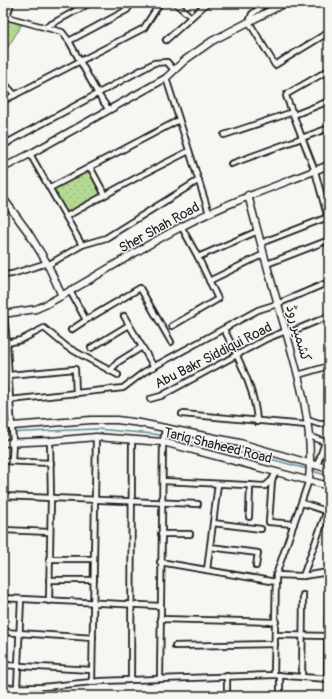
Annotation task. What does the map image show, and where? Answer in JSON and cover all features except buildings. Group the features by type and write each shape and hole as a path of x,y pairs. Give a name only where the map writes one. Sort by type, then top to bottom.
{"main road":[{"path":"3,168 166,78 185,60 212,41 285,3"},
{"name":"Sher Shah Road","path":"3,314 36,308 62,296 181,226 248,195 329,165"},
{"name":"کشمیر روڈ","path":"248,195 277,304 303,393 309,436 309,480"},
{"path":"3,198 28,232 47,264 62,296"},
{"name":"Tariq Shaheed Road","path":"3,426 12,428 91,420 117,420 240,443 310,466 329,469"},
{"name":"Tariq Shaheed Road","path":"3,442 50,441 96,437 132,440 163,439 329,486"}],"street":[{"path":"11,3 5,16 62,32 69,41 98,94 109,110"},
{"path":"70,3 80,9"},
{"path":"46,27 90,3"},
{"path":"69,41 127,10 132,3"},
{"path":"3,102 144,28 160,3"},
{"path":"175,3 191,17"},
{"path":"166,40 207,3"},
{"path":"254,3 259,9"},
{"path":"266,3 252,14 248,22 273,64 276,65 329,32"},
{"path":"3,145 154,63 167,62 174,70"},
{"path":"261,243 328,219 315,171 286,96 329,70"},
{"path":"166,78 209,213"},
{"path":"3,82 15,95"},
{"path":"224,135 329,101"},
{"path":"50,188 179,120"},
{"path":"232,164 303,139 329,128"},
{"path":"3,134 8,142"},
{"path":"66,216 189,151"},
{"path":"30,154 82,245"},
{"path":"90,167 104,195"},
{"path":"3,275 12,274 47,264 82,245 106,238 198,180"},
{"path":"172,326 218,299 181,226"},
{"path":"198,257 258,231"},
{"path":"267,264 329,240"},
{"path":"209,281 264,254"},
{"path":"3,400 76,394 123,388 144,372 258,310 277,304 329,282"},
{"path":"71,330 140,288 171,342"},
{"path":"70,291 86,320"},
{"path":"3,314 7,342 13,441 12,461"},
{"path":"124,316 154,367"},
{"name":"Abu Bakr Siddiqui Road","path":"150,399 161,396 266,338 329,316"},
{"path":"91,348 129,325"},
{"path":"7,342 20,340 44,328 67,347 88,360 118,375"},
{"path":"224,329 250,387 257,409 257,422"},
{"path":"110,371 118,362 142,347"},
{"path":"298,375 329,366"},
{"path":"9,375 75,369 76,394"},
{"path":"182,414 257,422 329,424"},
{"path":"160,679 160,562 163,439 165,429"},
{"path":"309,436 327,443 317,466"},
{"path":"92,682 96,437"},
{"path":"131,680 132,440"},
{"path":"49,601 51,498 50,441"},
{"path":"3,461 51,463"},
{"path":"276,472 272,480 269,522 294,524"},
{"path":"163,481 265,486 272,480"},
{"path":"274,675 276,576 309,480"},
{"path":"207,570 218,484"},
{"path":"248,517 250,485"},
{"path":"3,496 198,504"},
{"path":"302,503 328,512"},
{"path":"303,576 329,506"},
{"path":"213,523 261,529"},
{"path":"3,530 50,532"},
{"path":"161,534 190,534"},
{"path":"210,547 258,552 256,566"},
{"path":"50,559 94,559"},
{"path":"160,562 276,582"},
{"path":"276,576 303,576 329,572"},
{"path":"49,580 94,580"},
{"path":"3,688 43,687 92,682 227,676 280,675 328,679 328,589"},
{"path":"302,677 303,595"},
{"path":"3,598 160,606"},
{"path":"17,687 21,599"},
{"path":"160,620 276,622"},
{"path":"3,632 93,638"},
{"path":"276,635 328,636"},
{"path":"175,646 275,644"},
{"path":"3,666 92,670"},
{"path":"280,675 280,696"},
{"path":"227,676 227,696"}],"green space":[{"path":"3,16 24,21 3,55"},
{"path":"90,167 105,195 67,216 50,188"}],"waterway":[{"path":"3,433 96,429 154,434 274,460 307,469"},
{"path":"312,471 329,476"}]}
